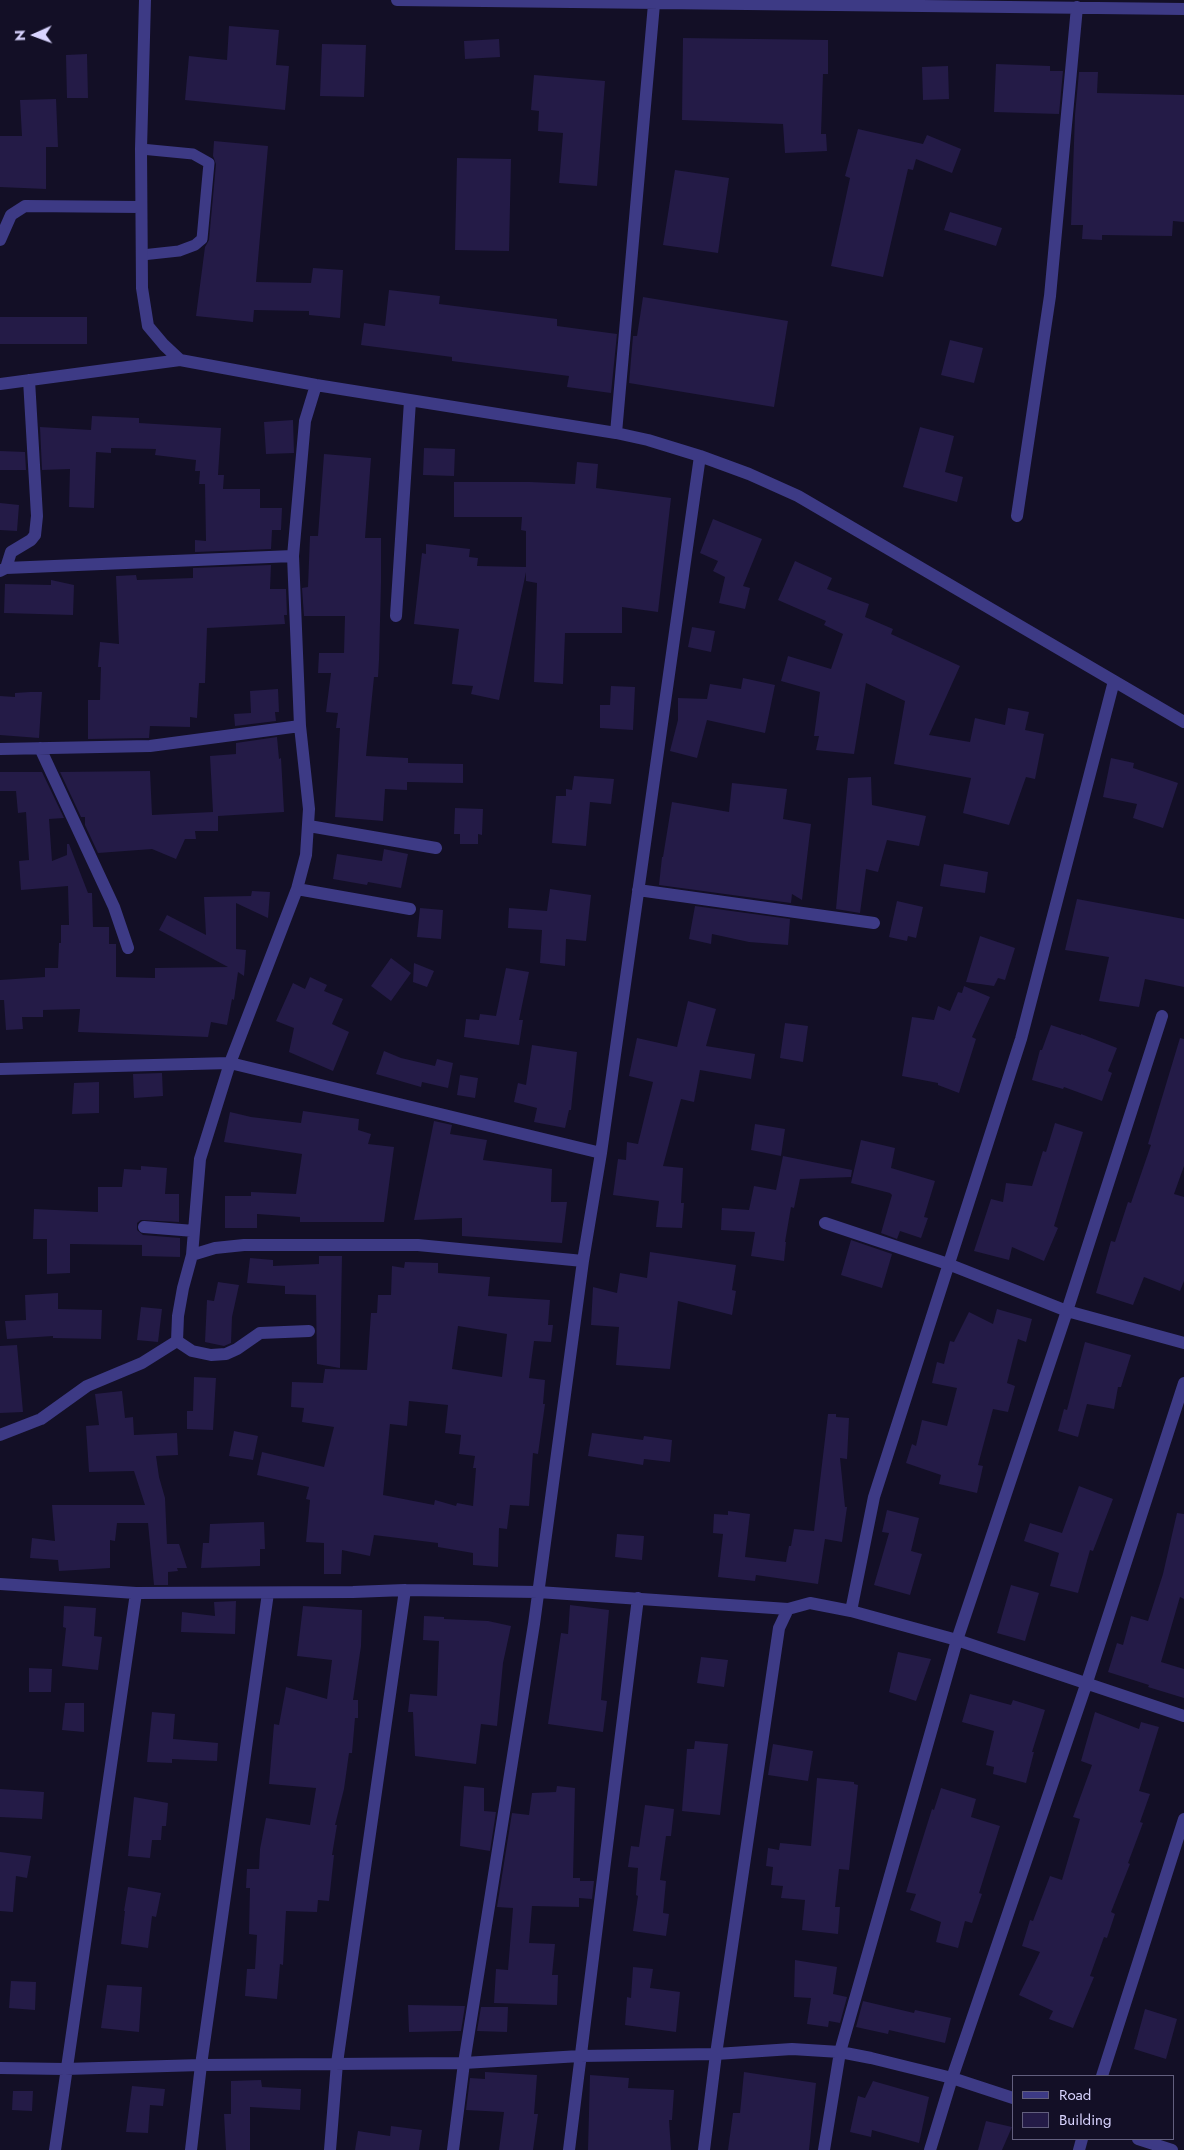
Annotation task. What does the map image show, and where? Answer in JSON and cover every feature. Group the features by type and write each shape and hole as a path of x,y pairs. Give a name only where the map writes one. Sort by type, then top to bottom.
{"street":[{"path":"145,0 141,149 142,288 148,326 180,360"},
{"path":"397,0 654,4 724,2 1184,9"},
{"path":"616,433 654,4"},
{"path":"1017,516 1050,296 1077,7"},
{"path":"0,240 11,215 24,206 141,208"},
{"path":"0,384 180,360 316,385 616,433 648,440 749,474 798,496 1184,722"},
{"path":"29,380 37,516 35,535 31,540 11,552 3,570 293,556"},
{"path":"177,1341 178,1316 192,1255 200,1159 230,1063 298,889 306,855 309,826 300,726 293,556 305,421 316,385"},
{"path":"396,616 410,401"},
{"path":"453,2150 464,2063 538,1592 583,1261 601,1153 700,456"},
{"path":"851,1611 874,1496 1021,1039 1114,681"},
{"path":"0,749 150,746 300,726"},
{"path":"40,748 114,907 128,948"},
{"path":"309,826 436,848"},
{"path":"298,889 410,909"},
{"path":"638,890 874,923"},
{"path":"824,2150 840,2052 957,1640 1067,1311 1162,1016"},
{"path":"0,1069 230,1063 601,1153"},
{"path":"825,1223 948,1264 1067,1311 1184,1344"},
{"path":"144,1228 194,1231"},
{"path":"192,1255 215,1248 244,1245 418,1245 583,1261"},
{"path":"177,1341 192,1351 211,1355 226,1354 237,1350 260,1333 309,1331"},
{"path":"0,1435 41,1419 87,1386 142,1363 177,1341"},
{"path":"930,2150 952,2078 1088,1682 1184,1383"},
{"path":"0,1584 136,1593 405,1590 538,1592 788,1609 810,1603 851,1611 957,1640 1088,1682 1184,1716"},
{"path":"330,2150 337,2063 405,1590"},
{"path":"191,2150 201,2065 268,1592"},
{"path":"55,2150 65,2070 136,1593"},
{"path":"569,2150 638,1598"},
{"path":"704,2150 716,2054 780,1628 788,1609"},
{"path":"1102,2075 1184,1819"},
{"path":"0,2068 65,2070 201,2065 464,2063 580,2056 716,2054 792,2049 840,2052 952,2078 1012,2098"},
{"path":"1141,2140 1172,2150"}],"lane":[{"path":"141,149 193,154 210,163 202,239 196,245 179,251 142,255"}],"building":[{"path":"229,26 279,30 276,65 289,66 285,110 185,100 189,56 227,60"},
{"path":"683,38 828,40 828,74 823,74 821,134 826,134 827,151 785,153 783,124 682,120"},
{"path":"499,39 500,57 465,59 464,41"},
{"path":"322,44 366,45 364,97 320,96"},
{"path":"87,54 88,98 67,98 66,55"},
{"path":"996,64 1050,66 1050,71 1063,71 1059,114 994,112"},
{"path":"948,66 949,99 923,100 922,67"},
{"path":"1079,72 1098,72 1097,93 1184,95 1184,222 1173,221 1172,236 1102,235 1102,240 1082,239 1083,225 1071,225 1075,115"},
{"path":"534,75 605,81 597,186 559,183 563,133 538,131 539,111 531,110"},
{"path":"56,99 58,147 46,147 46,189 0,187 0,136 22,136 20,100"},
{"path":"858,129 923,144 927,135 961,149 952,173 916,159 913,170 908,169 883,277 831,266 850,178 845,176"},
{"path":"214,141 268,146 256,282 311,283 313,268 343,270 340,318 309,315 309,311 254,310 253,322 196,316 205,247 209,240 216,164 213,156"},
{"path":"457,158 511,159 509,251 455,250"},
{"path":"675,170 729,178 718,253 663,245"},
{"path":"950,212 1002,228 996,246 944,230"},
{"path":"389,290 440,296 439,304 557,319 557,326 617,334 611,393 567,387 569,376 452,361 452,357 361,345 364,323 385,326"},
{"path":"643,297 788,321 774,407 629,383 633,336 637,336"},
{"path":"0,317 87,317 87,344 0,344"},
{"path":"950,340 983,348 974,383 941,375"},
{"path":"92,416 139,418 139,423 221,428 218,475 224,475 223,489 260,489 260,508 282,508 281,530 272,530 271,549 195,552 195,540 206,541 205,484 199,484 200,471 195,471 196,460 155,455 156,449 111,448 111,453 96,452 94,508 69,507 70,469 42,470 40,427 91,430"},
{"path":"293,420 294,453 266,454 264,422"},
{"path":"920,427 954,436 945,472 963,477 957,502 903,487"},
{"path":"424,448 455,449 454,476 423,475"},
{"path":"0,451 25,452 26,470 0,470"},
{"path":"324,454 371,458 365,538 381,538 381,583 378,677 374,677 366,756 408,758 408,763 463,764 463,783 407,782 407,790 385,789 383,821 335,817 340,728 336,728 338,713 326,712 331,673 318,673 319,653 344,653 345,616 304,616 302,588 308,587 310,536 318,536"},
{"path":"577,462 598,464 596,488 671,498 658,612 622,607 622,633 565,633 563,684 534,682 537,583 526,581 526,572 499,700 471,694 473,686 452,684 459,629 414,624 422,553 426,554 426,544 470,549 469,557 478,558 477,566 526,567 526,531 521,530 522,517 454,517 454,482 575,484"},
{"path":"0,503 19,505 17,531 0,530"},
{"path":"713,519 762,539 743,586 750,588 745,609 719,603 725,577 713,571 718,561 700,553"},
{"path":"795,561 832,578 827,589 869,604 865,617 893,629 891,634 960,666 929,735 970,742 975,718 1005,725 1008,708 1029,712 1025,730 1044,734 1035,779 1026,777 1009,825 963,813 971,778 894,764 905,701 866,683 854,754 816,750 819,736 814,736 820,692 781,681 788,656 831,669 843,634 824,625 826,621 778,600"},
{"path":"271,565 270,589 286,589 287,615 284,615 285,624 207,628 205,683 199,683 197,718 190,717 190,727 150,726 149,738 88,739 88,700 100,700 101,667 98,667 100,642 119,644 116,576 136,575 137,580 193,578 193,568"},
{"path":"51,580 74,585 73,615 4,613 5,584 51,585"},
{"path":"692,627 715,631 711,652 688,647"},
{"path":"743,678 775,685 765,733 707,720 697,758 670,751 678,720 678,698 707,699 710,684 741,689"},
{"path":"611,686 635,687 633,730 600,728 600,705 610,705"},
{"path":"278,689 279,712 275,712 276,721 235,726 234,714 251,713 250,691"},
{"path":"42,692 39,738 0,735 0,696 15,697 15,693"},
{"path":"277,737 279,759 281,758 284,812 218,816 218,831 195,831 196,839 185,839 176,859 152,849 98,853 85,825 85,817 81,817 60,772 150,771 152,815 213,812 210,756 236,754 236,743"},
{"path":"1111,758 1134,763 1133,768 1178,783 1163,828 1133,818 1137,804 1103,797"},
{"path":"0,772 42,772 64,818 49,819 52,861 67,855 67,844 69,844 88,893 92,893 93,927 109,927 109,944 116,944 116,977 155,978 155,968 228,967 159,930 167,915 206,935 204,897 251,896 252,891 270,892 268,918 236,903 236,949 246,950 244,976 238,972 234,1000 232,999 227,1025 211,1022 208,1037 78,1032 80,1009 43,1010 43,1017 22,1017 23,1029 6,1030 4,1000 0,1000 0,980 45,977 45,968 58,968 61,925 69,925 68,886 21,890 19,861 29,860 26,812 18,813 16,791 0,791"},
{"path":"574,776 614,779 611,804 590,802 586,846 552,843 556,796 566,796 566,789 572,790"},
{"path":"871,777 872,805 926,816 919,846 887,840 878,872 866,869 860,913 836,909 848,778"},
{"path":"732,783 787,789 783,819 811,824 802,900 792,894 791,903 659,885 672,802 729,812"},
{"path":"455,808 483,809 482,835 478,834 478,844 460,844 460,834 454,834"},
{"path":"384,849 408,854 401,888 368,882 367,885 333,879 337,854 382,861"},
{"path":"944,864 988,872 985,893 940,886"},
{"path":"550,889 591,895 586,941 566,939 565,966 540,963 542,930 508,928 509,908 547,911"},
{"path":"1077,899 1184,919 1184,987 1145,979 1139,1007 1099,1001 1109,957 1065,950"},
{"path":"897,901 923,907 916,938 908,936 907,941 889,937"},
{"path":"695,906 790,919 788,945 749,942 712,934 711,944 689,939"},
{"path":"420,908 443,910 441,939 417,937"},
{"path":"980,936 1015,948 1005,980 998,978 994,986 966,982"},
{"path":"391,958 411,973 391,1001 371,986"},
{"path":"414,963 434,971 427,987 413,982"},
{"path":"506,968 529,972 519,1020 523,1020 519,1045 464,1037 466,1019 479,1020 480,1014 496,1016"},
{"path":"310,977 327,985 324,991 343,999 332,1024 349,1032 333,1071 289,1052 294,1028 276,1021 293,983 305,989"},
{"path":"964,986 990,997 972,1037 976,1039 959,1093 938,1085 938,1083 902,1076 912,1017 934,1020 938,1006 950,1011 958,992 962,993"},
{"path":"688,1001 716,1009 706,1046 755,1054 751,1079 700,1070 694,1102 681,1099 663,1166 683,1168 681,1203 684,1203 682,1228 656,1227 659,1201 613,1195 618,1159 626,1160 627,1142 638,1144 653,1082 629,1076 637,1038 677,1047"},
{"path":"785,1023 808,1026 803,1062 780,1058"},
{"path":"1051,1025 1117,1048 1108,1071 1112,1073 1102,1101 1064,1087 1063,1089 1032,1080 1040,1050 1042,1050"},
{"path":"1180,1038 1184,1039 1184,1166 1174,1194 1184,1197 1184,1281 1180,1291 1144,1277 1133,1305 1096,1293 1111,1241 1115,1242 1128,1202 1131,1203 1151,1145 1148,1144"},
{"path":"532,1045 577,1052 571,1110 569,1110 565,1128 534,1122 537,1108 514,1102 518,1083 526,1085"},
{"path":"384,1051 401,1058 435,1066 437,1059 453,1063 448,1088 422,1082 421,1087 376,1074"},
{"path":"162,1073 163,1096 134,1098 133,1074"},
{"path":"460,1075 478,1078 475,1098 457,1095"},
{"path":"99,1082 99,1113 72,1114 74,1083"},
{"path":"303,1111 359,1119 358,1130 371,1134 368,1144 394,1147 384,1222 300,1222 300,1217 257,1214 257,1228 225,1228 225,1196 251,1196 251,1192 296,1194 302,1154 224,1142 230,1112 251,1117 301,1123"},
{"path":"434,1121 452,1125 450,1134 487,1140 483,1160 552,1169 551,1202 567,1202 562,1243 462,1236 462,1218 414,1220"},
{"path":"1055,1123 1083,1132 1054,1226 1058,1228 1044,1261 1012,1247 1009,1260 974,1251 991,1199 1003,1202 1006,1183 1032,1186 1043,1151 1046,1152"},
{"path":"755,1124 785,1129 781,1156 751,1150"},
{"path":"861,1140 895,1148 891,1168 935,1181 924,1217 928,1218 921,1238 900,1231 897,1239 881,1233 892,1195 851,1183"},
{"path":"783,1156 852,1170 851,1177 800,1179 794,1208 791,1207 784,1261 751,1256 755,1232 721,1230 722,1208 749,1210 754,1186 776,1190"},
{"path":"141,1166 167,1168 165,1194 179,1194 179,1222 141,1220 137,1223 137,1230 143,1235 180,1238 180,1257 142,1256 142,1245 70,1244 70,1273 47,1274 47,1239 33,1239 34,1209 98,1212 98,1187 122,1187 124,1169 141,1170"},
{"path":"851,1240 892,1254 882,1288 841,1275"},
{"path":"650,1252 736,1265 732,1290 736,1291 732,1315 678,1301 670,1369 616,1365 619,1327 591,1325 593,1287 617,1293 620,1273 647,1278"},
{"path":"319,1256 342,1256 340,1368 317,1364 316,1295 285,1294 285,1286 247,1283 250,1258 273,1260 273,1266 319,1264"},
{"path":"405,1262 438,1263 438,1273 490,1277 488,1296 550,1300 548,1325 553,1325 551,1342 534,1341 529,1378 545,1380 543,1404 545,1404 538,1454 533,1453 529,1506 510,1505 507,1529 499,1528 498,1567 473,1565 473,1553 438,1547 438,1543 374,1535 370,1556 342,1550 341,1574 324,1574 324,1543 306,1542 310,1500 306,1499 309,1487 257,1475 262,1452 324,1467 334,1427 302,1422 304,1408 291,1407 292,1382 323,1383 325,1369 367,1370 371,1313 377,1313 378,1295 391,1295 392,1266 404,1268","holes":["458,1326 507,1334 502,1377 452,1369","409,1401 448,1405 445,1433 461,1435 459,1454 475,1456 473,1468 476,1468 473,1506 457,1503 456,1506 435,1500 434,1505 383,1495 390,1424 407,1426"]},
{"path":"218,1282 239,1285 232,1317 231,1343 224,1346 205,1342 207,1300 214,1301"},
{"path":"58,1293 58,1309 102,1310 101,1339 53,1338 53,1336 7,1339 5,1321 26,1320 25,1295"},
{"path":"141,1307 162,1309 158,1342 137,1340"},
{"path":"997,1309 1032,1319 1026,1342 1018,1339 1007,1383 1015,1386 1008,1412 993,1409 978,1465 983,1466 977,1493 939,1484 941,1475 906,1463 912,1444 916,1446 922,1420 947,1426 957,1388 932,1383 937,1362 944,1364 950,1341 954,1342 969,1312 993,1324"},
{"path":"1085,1342 1131,1355 1121,1387 1118,1387 1114,1409 1087,1404 1078,1437 1058,1431 1064,1409 1067,1410"},
{"path":"17,1345 23,1412 0,1413 0,1346"},
{"path":"194,1377 216,1378 213,1430 187,1429 187,1411 193,1411"},
{"path":"122,1391 125,1418 133,1417 134,1435 177,1433 178,1455 156,1456 165,1498 167,1544 179,1544 187,1568 177,1568 178,1571 168,1572 168,1585 154,1585 148,1523 117,1523 115,1541 110,1540 110,1568 59,1571 58,1560 30,1558 32,1538 55,1541 52,1505 145,1505 134,1471 89,1472 86,1426 99,1425 95,1394"},
{"path":"828,1414 849,1418 847,1459 840,1458 845,1507 847,1507 842,1542 825,1539 818,1584 756,1575 755,1581 718,1577 723,1534 713,1533 714,1514 728,1515 728,1511 750,1514 745,1557 786,1562 794,1529 814,1531"},
{"path":"234,1431 258,1436 253,1460 229,1456"},
{"path":"592,1433 643,1440 644,1436 672,1440 670,1462 644,1459 643,1465 588,1456"},
{"path":"1079,1486 1113,1499 1093,1551 1090,1550 1078,1593 1050,1586 1059,1553 1024,1541 1030,1523 1062,1533"},
{"path":"887,1510 919,1518 911,1551 922,1554 910,1595 874,1585 889,1533 882,1532"},
{"path":"1177,1513 1184,1514 1184,1599 1180,1597 1161,1662 1184,1669 1184,1698 1108,1672 1117,1643 1123,1645 1131,1616 1148,1621 1163,1574"},
{"path":"264,1522 265,1549 260,1549 260,1566 201,1568 203,1543 209,1543 210,1524"},
{"path":"617,1534 644,1536 642,1560 615,1557"},
{"path":"1011,1585 1039,1593 1025,1641 997,1633"},
{"path":"236,1601 235,1634 181,1632 182,1612 215,1616 214,1602"},
{"path":"570,1605 609,1610 601,1700 607,1701 603,1732 548,1724 561,1633 568,1634"},
{"path":"64,1606 96,1608 94,1636 102,1637 98,1670 62,1666 66,1628 63,1627"},
{"path":"303,1606 362,1610 361,1646 353,1700 358,1700 358,1718 355,1718 352,1753 349,1753 344,1789 335,1825 337,1825 332,1855 334,1855 329,1901 318,1900 317,1912 286,1911 283,1965 280,1964 277,1999 245,1996 247,1969 255,1969 257,1935 249,1934 250,1888 246,1888 247,1869 259,1869 260,1849 266,1818 310,1825 316,1788 269,1784 274,1724 279,1725 286,1687 327,1699 332,1660 297,1656"},
{"path":"424,1616 488,1621 511,1626 503,1663 497,1726 481,1724 476,1764 415,1756 413,1712 408,1712 410,1694 437,1696 439,1641 423,1640"},
{"path":"898,1652 931,1659 916,1701 889,1692"},
{"path":"701,1657 728,1660 724,1687 697,1683"},
{"path":"29,1668 52,1669 51,1692 29,1692"},
{"path":"970,1694 1011,1705 1013,1700 1045,1710 1032,1752 1034,1752 1026,1783 993,1774 994,1767 986,1765 994,1731 962,1722"},
{"path":"65,1703 84,1703 84,1732 62,1730"},
{"path":"152,1712 175,1714 173,1739 218,1743 217,1761 172,1759 172,1763 147,1762"},
{"path":"1095,1712 1139,1729 1141,1722 1159,1727 1139,1791 1150,1794 1140,1822 1143,1823 1128,1863 1130,1864 1111,1912 1115,1914 1107,1938 1104,1937 1090,1976 1094,1977 1073,2028 1049,2019 1053,2011 1019,1995 1040,1952 1022,1946 1030,1920 1033,1921 1050,1876 1062,1880 1080,1819 1073,1817 1092,1765 1081,1761"},
{"path":"695,1741 728,1744 720,1815 682,1811 687,1749 694,1749"},
{"path":"773,1744 813,1751 808,1781 768,1775"},
{"path":"817,1778 854,1782 854,1784 858,1785 849,1870 839,1869 835,1907 840,1907 838,1934 802,1930 805,1900 781,1898 783,1886 771,1885 773,1867 766,1866 768,1848 779,1850 780,1843 811,1846"},
{"path":"464,1786 484,1788 484,1811 496,1812 490,1851 460,1846"},
{"path":"557,1786 575,1788 573,1878 580,1878 580,1881 594,1881 592,1899 579,1898 579,1907 532,1906 529,1943 555,1944 552,1975 558,1975 557,2005 494,2003 496,1969 508,1970 513,1908 497,1907 512,1813 529,1815 532,1793 556,1792"},
{"path":"941,1788 976,1799 971,1817 1000,1826 979,1893 982,1894 972,1923 965,1921 958,1948 936,1942 941,1922 910,1910 916,1894 906,1892 932,1809 934,1810"},
{"path":"0,1789 44,1792 42,1819 0,1817"},
{"path":"134,1797 168,1803 166,1826 162,1826 161,1840 152,1840 150,1858 128,1856"},
{"path":"645,1805 674,1809 671,1836 666,1836 660,1880 666,1881 663,1913 669,1914 666,1936 633,1931 638,1896 636,1895 638,1868 628,1867 631,1846 639,1847"},
{"path":"0,1852 31,1856 27,1878 16,1876 13,1912 0,1911"},
{"path":"128,1887 161,1893 156,1917 152,1916 148,1948 121,1944"},
{"path":"795,1960 837,1967 833,1994 847,1997 840,2023 829,2021 828,2027 807,2024 811,1998 794,1997"},
{"path":"633,1967 653,1969 650,1988 680,1992 676,2032 625,2025 627,1997 631,1998"},
{"path":"11,1981 36,1982 35,2010 9,2008"},
{"path":"107,1985 142,1987 139,2032 101,2028"},
{"path":"863,2001 914,2013 915,2010 951,2018 945,2043 889,2030 888,2034 856,2027"},
{"path":"408,2005 465,2006 461,2031 409,2032"},
{"path":"481,2007 508,2007 507,2032 477,2031"},
{"path":"1145,2009 1177,2019 1166,2059 1134,2049"},
{"path":"485,2072 537,2075 534,2114 538,2114 533,2150 499,2150 504,2112 466,2110 470,2078 485,2079"},
{"path":"744,2072 816,2083 809,2150 728,2150 733,2113 740,2113"},
{"path":"590,2075 629,2078 628,2088 674,2090 672,2120 669,2120 671,2150 588,2150"},
{"path":"261,2080 262,2087 301,2089 300,2110 250,2107 250,2150 226,2150 224,2114 231,2114 231,2081"},
{"path":"873,2081 929,2097 919,2143 872,2130 871,2137 850,2132 858,2096 865,2098"},
{"path":"132,2086 165,2089 163,2106 150,2105 148,2133 126,2132"},
{"path":"13,2091 33,2091 32,2111 12,2110"},
{"path":"986,2121 1012,2127 1002,2150 978,2150"},
{"path":"391,2126 422,2130 419,2150 355,2150 358,2131 390,2136"}]}
